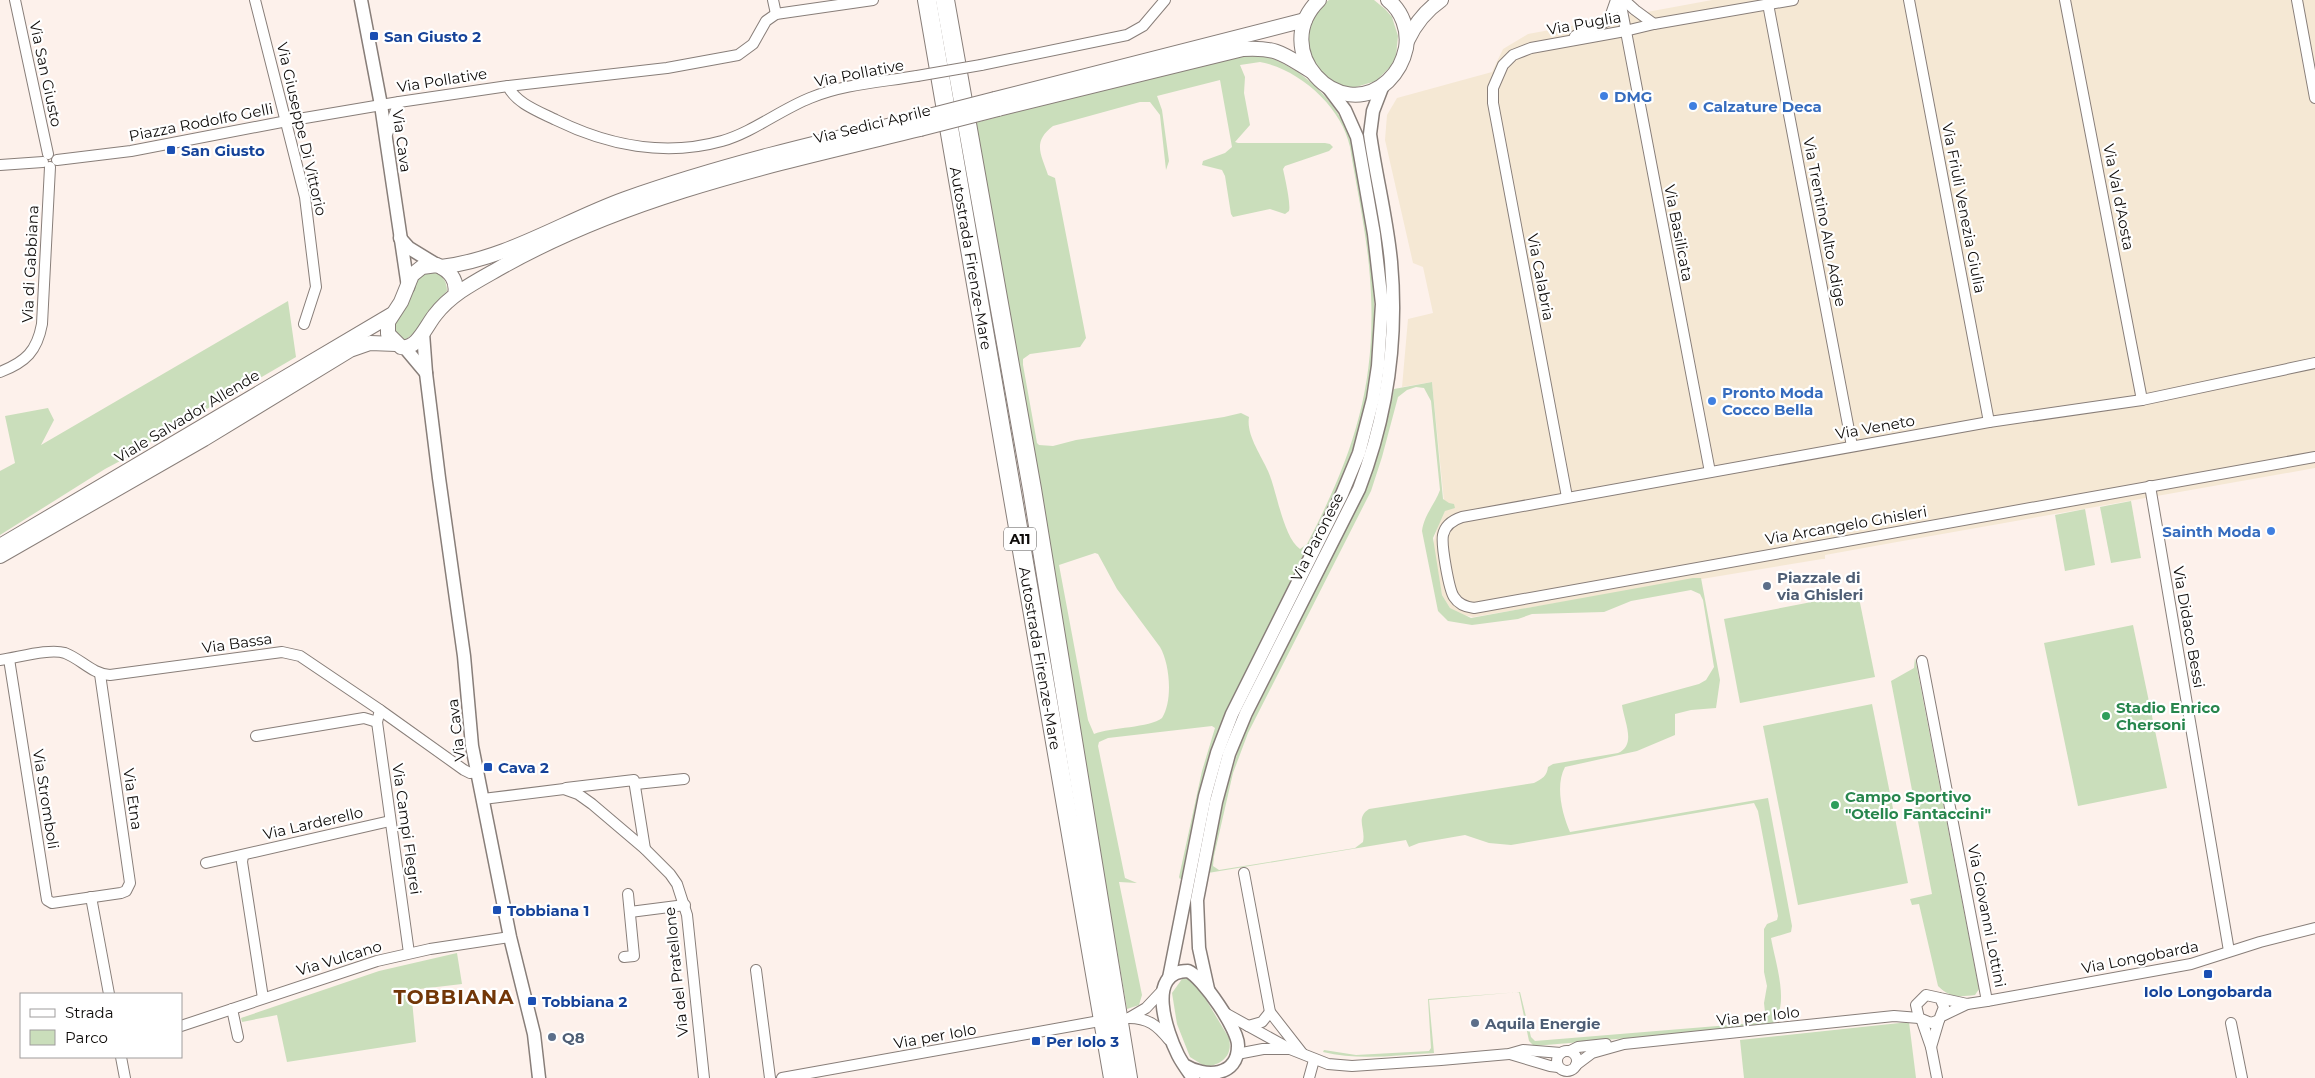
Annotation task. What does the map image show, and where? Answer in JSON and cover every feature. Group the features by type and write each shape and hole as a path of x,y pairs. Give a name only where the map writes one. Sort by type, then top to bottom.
{"highway":[{"name":"Autostrada Firenze-Mare","path":"927,0 1113,1078"},
{"name":"Autostrada Firenze-Mare","path":"945,0 1032,489 1128,1078"}],"main road":[{"name":"Via Sedici Aprile","path":"1311,71 1301,47 1301,36 1305,20 1319,0"},
{"path":"1388,0 1398,11 1404,22 1407,42"},
{"path":"1383,85 1400,66 1407,42 1415,25 1426,12 1441,0"},
{"name":"Via Sedici Aprile","path":"400,346 417,341 435,315 455,295 499,268 558,238 615,214 669,195 771,165 1305,20"},
{"name":"Via Sedici Aprile","path":"997,104 1209,55 1260,48 1280,52 1311,71 1327,86 1350,93 1366,92 1383,85"},
{"name":"Via Sedici Aprile","path":"391,315 401,302 412,275 418,270 465,264 489,257 614,203 680,180 768,155 918,124"},
{"path":"439,266 453,279 456,285 455,295"},
{"path":"391,315 386,330 400,346"},
{"name":"Viale Salvador Allende","path":"0,546 391,315"},
{"name":"Viale Salvador Allende","path":"0,556 204,439 350,350 370,343 400,346"}],"street":[{"name":"Via San Giusto","path":"15,0 49,161"},
{"name":"Via Giuseppe Di Vittorio","path":"255,0 305,197 316,287 304,324"},
{"name":"Via Cava","path":"361,0 381,105 408,287"},
{"path":"773,0 776,14 873,0"},
{"name":"Via Pollative","path":"508,86 515,97 580,131 640,147 674,148 723,141 821,94 850,87 981,65 1127,35 1143,26 1165,0"},
{"path":"1562,43 1609,20 1618,0"},
{"name":"Via Basilicata","path":"1618,0 1626,31 1710,472"},
{"path":"1624,0 1654,24"},
{"name":"Via Puglia","path":"1503,65 1513,55 1522,51 1654,24 1793,0"},
{"name":"Via Friuli Venezia Giulia","path":"1909,0 1989,422"},
{"name":"Via Val d'Aosta","path":"2065,0 2142,400"},
{"path":"2297,0 2315,98"},
{"name":"Via Trentino Alto Adige","path":"1768,4 1852,446"},
{"name":"Via Pollative","path":"381,105 508,86 667,68 738,55 753,44 766,21 776,14"},
{"name":"Via Calabria","path":"1503,65 1493,88 1492,103 1567,497"},
{"name":"Via Paronese","path":"1208,989 1200,948 1197,900 1216,802 1229,754 1246,713 1359,489 1369,462 1385,403 1393,336 1392,284 1390,259 1370,134 1373,111 1383,85"},
{"name":"Via Paronese","path":"1161,992 1169,978 1205,796 1216,753 1232,714 1342,494 1359,453 1373,399 1378,366 1382,304 1374,234 1357,137 1345,110 1327,86"},
{"path":"386,138 398,102"},
{"name":"Piazza Rodolfo Gelli","path":"0,165 131,151 381,105"},
{"name":"Via di Gabbiana","path":"0,372 22,361 33,352 39,341 42,324 49,161"},
{"path":"400,238 409,248 439,266"},
{"name":"Via Cava","path":"423,332 426,373 464,656 472,746 510,937 534,1034 539,1078"},
{"path":"400,346 426,373"},
{"name":"Via Veneto","path":"1445,530 1454,520 1462,517 1989,422 2142,400 2315,363"},
{"name":"Via Arcangelo Ghisleri","path":"1445,530 1443,545 1452,593 1461,604 1474,608 2315,457"},
{"name":"Via Didaco Bessi","path":"2150,486 2229,951"},
{"path":"5,660 50,652 63,652 100,674"},
{"name":"Via Bassa","path":"100,674 110,675 282,652 291,653 300,656 380,710 464,770 470,773 478,772"},
{"name":"Via Stromboli","path":"5,660 47,900 58,903 91,897"},
{"name":"Via Giovanni Lottini","path":"1922,661 1988,1001"},
{"name":"Via Etna","path":"91,897 121,893 126,891 130,883 100,674"},
{"name":"Via Campi Flegrei","path":"380,710 377,722 409,953"},
{"path":"256,736 364,718 377,722"},
{"path":"483,799 634,780 645,849"},
{"path":"636,784 684,780"},
{"name":"Via del Pratellone","path":"564,789 578,794 592,804 645,849 670,874 677,884 684,905 704,1078"},
{"name":"Via Larderello","path":"206,863 243,856 288,843 390,822"},
{"path":"243,856 242,862 263,998"},
{"path":"1244,873 1270,1012 1301,1052 1311,1058 1309,1078"},
{"path":"624,957 634,956 628,894"},
{"path":"91,897 109,993"},
{"path":"630,912 684,905"},
{"name":"Via Longobarda","path":"1920,1020 1931,1023 1967,1004 2191,964 2229,951 2315,928"},
{"name":"Via Vulcano","path":"182,1026 377,961 409,953 510,937"},
{"path":"756,970 770,1078"},
{"path":"1169,978 1174,973 1188,971 1198,977 1208,989 1238,1038 1237,1054 1229,1072 1206,1075 1198,1074 1184,1065"},
{"path":"1161,992 1164,1015 1173,1045"},
{"path":"1161,992 1146,1008 1129,1018 1140,1018 1159,1027 1173,1045 1193,1078"},
{"name":"Via Longobarda","path":"1916,1005 1926,995 1967,1004"},
{"path":"1931,1046 1944,1007 1940,998"},
{"path":"1916,1005 1931,1046 1937,1078"},
{"name":"Via per Iolo","path":"1894,1016 1916,1005"},
{"path":"232,1009 238,1037"},
{"name":"Via per Iolo","path":"1222,1012 1290,1049 1311,1058 1328,1064 1352,1066 1509,1054 1523,1050 1565,1052 1578,1047 1601,1044 1624,1044 1782,1029 1894,1016 1920,1020"},
{"path":"1248,1026 1262,1022 1270,1012"},
{"name":"Via per Iolo","path":"782,1078 1094,1022"},
{"path":"2231,1023 2242,1078"},
{"name":"Via per Iolo","path":"1576,1065 1592,1053 1624,1044"},
{"name":"Via per Iolo","path":"1237,1054 1263,1049 1290,1049"},
{"path":"1565,1052 1575,1055 1576,1065 1572,1070 1565,1072 1556,1061 1565,1052"},
{"name":"Via per Iolo","path":"1509,1054 1565,1072"},
{"path":"121,1058 125,1078"}],"shaded area":[{"path":"1712,0 2315,0 2315,468 1825,555 1825,559 1473,617 1450,608 1442,595 1433,545 1438,525 1445,511 1432,382 1402,387 1408,319 1433,313 1423,267 1413,263 1385,140 1387,115 1397,98 1492,72 1503,49 1528,34"}],"green space":[{"path":"1329,0 1374,0 1392,17 1398,36 1396,56 1391,66 1376,81 1356,87 1345,87 1335,84 1311,64 1305,33 1320,6"},
{"path":"1258,54 1271,58 1297,71 1328,100 1344,124 1354,156 1370,255 1374,298 1372,363 1361,421 1343,477 1216,736 1203,777 1183,878 1180,879 1179,877 1202,771 1215,728 1212,726 1108,738 1099,742 1098,746 1125,878 1137,883 1119,882 1142,995 1139,1005 1127,1009 975,123 1225,56","holes":["1260,62 1275,66 1304,81 1317,92 1338,118 1350,147 1367,245 1370,278 1372,316 1370,351 1366,384 1359,416 1350,448 1324,511 1307,544 1300,549 1289,535 1268,471 1252,438 1249,417 1241,413 1076,440 1053,446 1039,445 1037,443 1023,365 1023,359 1030,354 1080,347 1086,338 1055,178 1048,175 1041,154 1040,143 1042,137 1053,126 1140,102 1150,102 1160,115 1166,170 1169,161 1162,110 1157,96 1220,80 1232,147 1225,153 1203,161 1202,165 1222,170 1225,176 1233,217 1270,209 1285,214 1289,211 1288,191 1283,169 1285,166 1329,151 1333,147 1325,143 1235,142 1250,125 1244,93 1245,77 1240,65","1095,553 1098,554 1117,589 1160,647 1168,672 1169,693 1162,718 1149,724 1094,734 1088,720 1059,565"]},
{"path":"431,272 443,278 447,291 428,312 415,332 404,341 397,337 394,323 407,305 417,280 423,274"},
{"path":"288,301 296,357 138,449 139,451 105,469 0,535 0,471 15,463 5,416 48,408 54,420 41,445"},
{"path":"1432,382 1443,499 1454,504 1455,508 1445,511 1433,538 1442,595 1450,608 1471,618 1701,578 1720,680 1716,708 1691,710 1675,714 1675,735 1637,751 1565,767 1560,782 1561,800 1564,817 1570,832 1768,798 1792,926 1791,932 1771,938 1781,997 1777,1018 1770,1026 1534,1046 1529,1041 1519,992 1531,1037 1535,1041 1766,1022 1764,1003 1767,986 1764,972 1764,929 1767,924 1777,920 1778,916 1758,811 1754,803 1511,845 1489,843 1465,835 1419,843 1409,847 1406,840 1208,873 1226,790 1242,738 1366,488 1385,430 1394,389","holes":["1416,387 1424,388 1431,401 1440,490 1425,520 1422,531 1438,611 1448,621 1472,625 1518,619 1532,614 1604,612 1631,601 1691,590 1700,594 1703,600 1714,667 1706,680 1699,684 1622,705 1628,739 1624,749 1618,753 1553,764 1548,767 1544,777 1534,783 1369,809 1365,812 1362,820 1363,842 1355,848 1219,870 1213,866 1214,856 1233,773 1248,733 1371,491 1398,397 1407,390"]},
{"path":"2131,501 2141,558 2111,563 2100,507"},
{"path":"2085,509 2095,565 2065,571 2055,515"},
{"path":"1858,593 1875,677 1740,703 1724,619"},
{"name":"Stadio Enrico Chersoni","path":"2133,625 2167,788 2078,806 2044,643"},
{"path":"1915,658 1979,989 1975,995 1955,996 1938,986 1919,904 1912,905 1910,899 1932,894 1891,681 1914,668"},
{"name":"Campo Sportivo \"Otello Fantaccini\"","path":"1872,704 1908,883 1798,905 1763,726"},
{"path":"457,953 462,984 411,990 416,1042 287,1062 277,1015 242,1022 241,1018 379,971"},
{"path":"1189,978 1196,983 1229,1038 1229,1050 1225,1058 1217,1064 1206,1067 1190,1057 1177,1024 1172,993 1182,979"},
{"path":"1513,993 1429,1000 1434,1053 1364,1057 1323,1052 1324,1050 1356,1055 1429,1051 1431,1048 1428,999"},
{"path":"1909,1022 1916,1078 1744,1078 1740,1040"}],"place":[{"name":"San Giusto 2","path":"374,36"},
{"name":"DMG","path":"1604,96"},
{"name":"Calzature Deca","path":"1693,106"},
{"name":"San Giusto","path":"171,150"},
{"name":"Pronto Moda Cocco Bella","path":"1712,401"},
{"name":"Sainth Moda","path":"2271,531"},
{"name":"Piazzale di via Ghisleri","path":"1767,586"},
{"name":"Stadio Enrico Chersoni","path":"2106,716"},
{"name":"Cava 2","path":"488,767"},
{"name":"Campo Sportivo \"Otello Fantaccini\"","path":"1835,805"},
{"name":"Tobbiana 1","path":"497,910"},
{"name":"Iolo Longobarda","path":"2208,974"},
{"name":"Tobbiana 2","path":"532,1001"},
{"name":"Aquila Energie","path":"1475,1023"},
{"name":"Q8","path":"552,1037"},
{"name":"Per Iolo 3","path":"1036,1041"}],"district":[{"name":"TOBBIANA","path":"454,997"}]}
